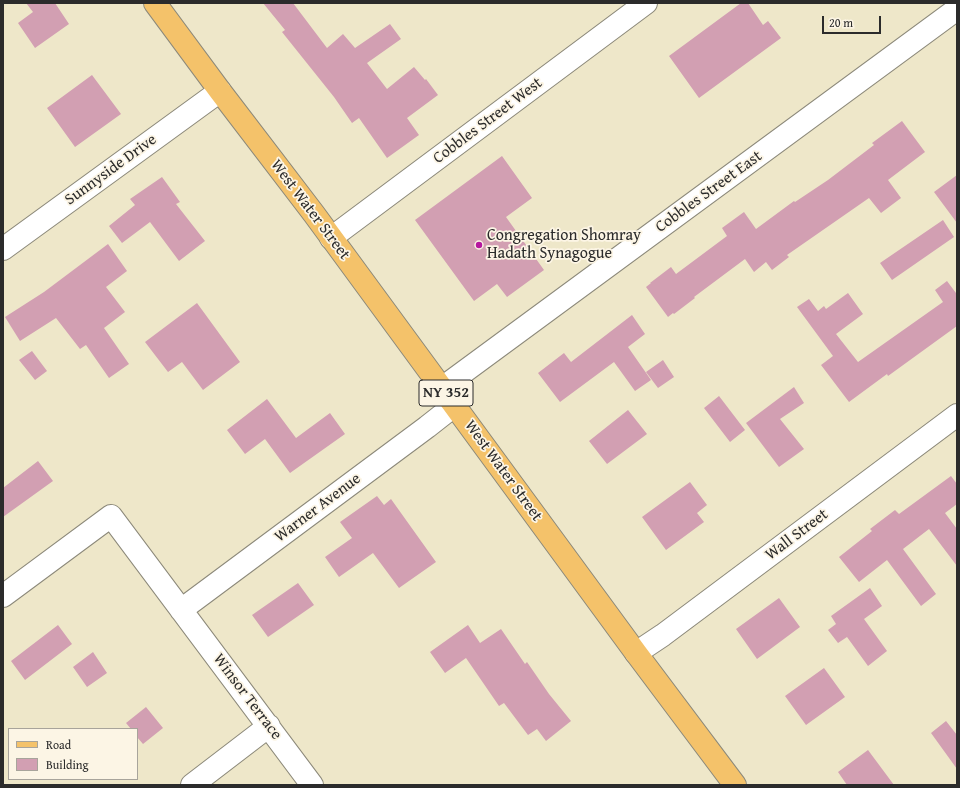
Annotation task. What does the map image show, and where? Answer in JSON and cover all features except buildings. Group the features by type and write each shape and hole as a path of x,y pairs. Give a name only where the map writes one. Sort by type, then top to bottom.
{"main road":[{"name":"West Water Street","path":"155,3 314,214 330,238 735,785"}],"street":[{"name":"Cobbles Street West","path":"330,238 646,3"},
{"name":"Cobbles Street East","path":"448,396 957,9"},
{"name":"Sunnyside Drive","path":"3,249 220,91"},
{"name":"Warner Avenue","path":"181,610 427,427 448,396"},
{"name":"Wall Street","path":"636,653 663,635 957,415"},
{"name":"Winsor Terrace","path":"3,596 111,516 312,785"},
{"path":"192,785 268,726"}],"place":[{"name":"Congregation Shomray Hadath Synagogue","path":"479,245"}]}
